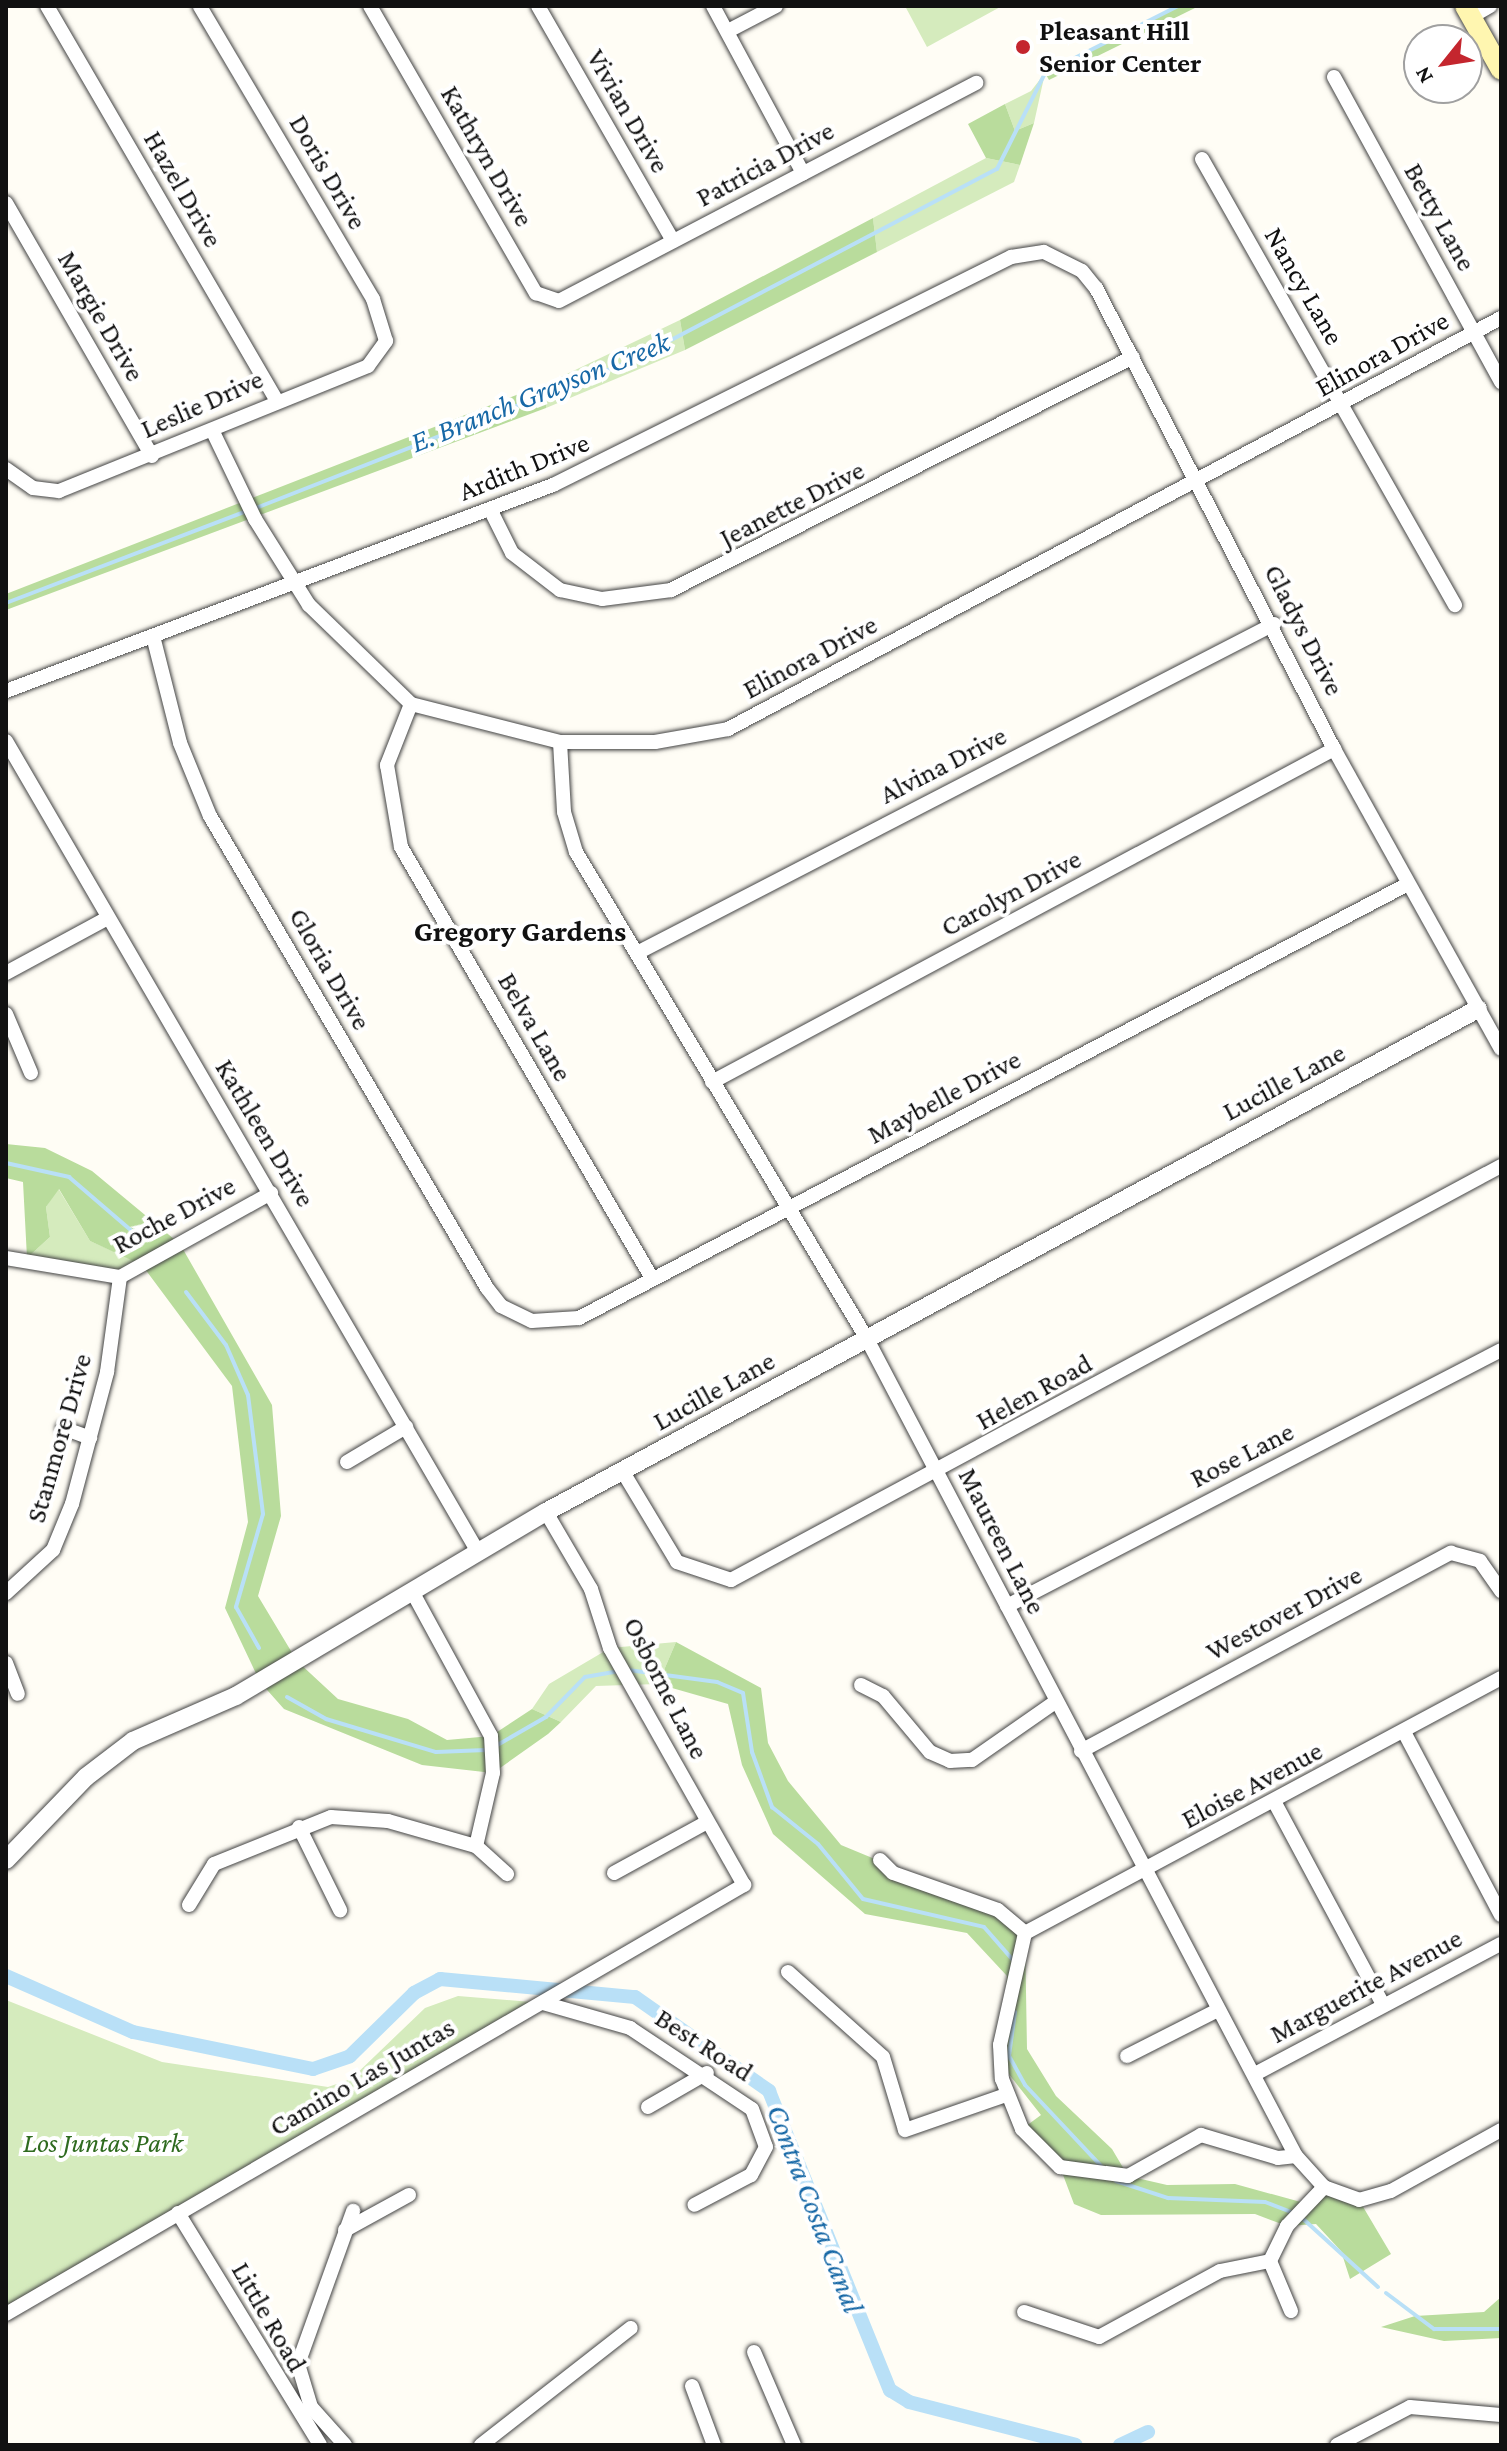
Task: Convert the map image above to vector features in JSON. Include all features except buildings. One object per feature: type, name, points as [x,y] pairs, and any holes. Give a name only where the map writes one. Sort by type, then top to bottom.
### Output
[{"type":"main road","points":[[1468,11],[1501,70]]},
{"type":"street","name":"Hazel Drive","points":[[47,6],[275,398]]},
{"type":"street","name":"Doris Drive","points":[[200,6],[373,299],[386,341],[368,366]]},
{"type":"street","name":"Kathryn Drive","points":[[370,6],[536,293],[559,301],[578,290]]},
{"type":"street","name":"Vivian Drive","points":[[538,6],[673,241]]},
{"type":"street","points":[[713,6],[803,173]]},
{"type":"street","points":[[728,31],[776,6]]},
{"type":"street","points":[[1468,11],[1490,6]]},
{"type":"street","name":"Betty Lane","points":[[1334,77],[1501,382]]},
{"type":"street","name":"Patricia Drive","points":[[578,290],[976,83]]},
{"type":"street","name":"Nancy Lane","points":[[1202,159],[1455,605]]},
{"type":"street","name":"Margie Drive","points":[[6,203],[152,456]]},
{"type":"street","name":"Gladys Drive","points":[[1044,252],[1082,271],[1133,357],[1274,624],[1334,749],[1501,1049]]},
{"type":"street","name":"Ardith Drive","points":[[6,691],[154,640],[614,458],[1011,257],[1044,252]]},
{"type":"street","name":"Elinora Drive","points":[[411,704],[560,742],[655,742],[728,729],[1198,483],[1501,318]]},
{"type":"street","name":"Jeanette Drive","points":[[490,509],[512,553],[560,590],[602,599],[671,590],[1133,357]]},
{"type":"street","name":"Leslie Drive","points":[[6,469],[33,488],[59,491],[213,432],[275,398],[368,366]]},
{"type":"street","points":[[213,432],[255,519],[295,585],[411,704]]},
{"type":"street","name":"Alvina Drive","points":[[637,953],[1274,624]]},
{"type":"street","name":"Gloria Drive","points":[[154,640],[180,743],[210,816],[501,1306]]},
{"type":"street","name":"Belva Lane","points":[[411,704],[387,765],[401,847],[652,1278]]},
{"type":"street","name":"Kathleen Drive","points":[[6,741],[106,919],[271,1193],[478,1552]]},
{"type":"street","name":"Maureen Lane","points":[[560,742],[569,835],[786,1209],[867,1339],[1296,2156],[1324,2187]]},
{"type":"street","name":"Carolyn Drive","points":[[712,1082],[1334,749]]},
{"type":"street","name":"Maybelle Drive","points":[[501,1306],[556,1324],[786,1209],[1408,884]]},
{"type":"street","points":[[6,973],[106,919]]},
{"type":"street","name":"Lucille Lane","points":[[6,1860],[86,1777],[133,1741],[236,1696],[546,1512],[1478,1009]]},
{"type":"street","points":[[6,1014],[31,1073]]},
{"type":"street","name":"Helen Road","points":[[623,1472],[677,1562],[731,1580],[939,1474],[1501,1166]]},
{"type":"street","name":"Roche Drive","points":[[6,1258],[120,1277],[271,1193]]},
{"type":"street","name":"Stanmore Drive","points":[[6,1593],[53,1550],[90,1438],[121,1301],[120,1277]]},
{"type":"street","name":"Rose Lane","points":[[1007,1606],[1501,1350]]},
{"type":"street","points":[[347,1462],[406,1427]]},
{"type":"street","points":[[63,1428],[90,1438]]},
{"type":"street","name":"Osborne Lane","points":[[546,1512],[591,1589],[610,1648],[744,1885]]},
{"type":"street","name":"Westover Drive","points":[[1081,1751],[1451,1553],[1480,1561],[1501,1591]]},
{"type":"street","points":[[413,1593],[491,1736],[493,1773],[476,1846]]},
{"type":"street","points":[[6,1663],[18,1694]]},
{"type":"street","name":"Eloise Avenue","points":[[1025,1933],[1275,1803],[1501,1678]]},
{"type":"street","points":[[861,1685],[883,1696],[930,1752],[950,1761],[972,1760],[1055,1702]]},
{"type":"street","points":[[1404,1732],[1501,1915]]},
{"type":"street","points":[[1275,1803],[1383,2004]]},
{"type":"street","points":[[189,1905],[214,1864],[299,1827],[352,1816],[476,1846],[507,1874]]},
{"type":"street","points":[[614,1873],[707,1822]]},
{"type":"street","points":[[299,1827],[340,1910]]},
{"type":"street","points":[[880,1860],[893,1873],[998,1910],[1025,1933],[1000,2045],[1006,2095],[1042,2151],[1060,2167],[1089,2176],[1128,2176],[1201,2135],[1278,2158],[1296,2156]]},
{"type":"street","name":"Camino Las Juntas","points":[[6,2314],[744,1885]]},
{"type":"street","name":"Marguerite Avenue","points":[[1255,2074],[1501,1944]]},
{"type":"street","points":[[788,1972],[883,2057],[905,2130],[1006,2095]]},
{"type":"street","name":"Best Road","points":[[548,1999],[612,2019],[707,2073],[752,2109],[766,2147],[751,2175],[694,2205]]},
{"type":"street","points":[[1127,2056],[1218,2010]]},
{"type":"street","points":[[648,2107],[707,2073]]},
{"type":"street","points":[[1291,2311],[1270,2261],[1287,2226],[1324,2187],[1343,2199],[1374,2198],[1501,2130]]},
{"type":"street","points":[[345,2230],[409,2195]]},
{"type":"street","points":[[345,2445],[311,2407],[301,2382],[304,2340],[353,2211]]},
{"type":"street","name":"Little Road","points":[[178,2213],[320,2445]]},
{"type":"street","points":[[1024,2312],[1099,2337],[1220,2271],[1270,2261]]},
{"type":"street","points":[[481,2445],[631,2328]]},
{"type":"street","points":[[754,2352],[794,2445]]},
{"type":"street","points":[[692,2386],[714,2445]]},
{"type":"street","points":[[1337,2445],[1410,2407],[1501,2415]]},
{"type":"green space","points":[[905,6],[1002,6],[927,47]]},
{"type":"green space","points":[[1178,6],[1199,6],[1049,80],[1045,73]]},
{"type":"green space","points":[[1045,73],[1034,123],[1015,131],[1005,104],[1031,91]]},
{"type":"green space","points":[[1005,104],[1015,131],[1034,123],[1020,165],[986,158],[968,124]]},
{"type":"green space","points":[[986,158],[1020,165],[1014,182],[877,252],[873,218]]},
{"type":"green space","points":[[873,218],[877,252],[685,350],[680,320]]},
{"type":"green space","points":[[680,320],[685,350],[546,408],[550,382]]},
{"type":"green space","points":[[550,382],[546,408],[6,610],[6,594]]},
{"type":"green space","points":[[6,1144],[45,1148],[92,1171],[180,1244],[272,1405],[281,1516],[258,1596],[297,1661],[338,1699],[408,1719],[447,1740],[491,1736],[532,1709],[561,1722],[493,1773],[422,1765],[284,1709],[260,1682],[225,1608],[248,1522],[232,1386],[142,1265],[90,1241],[59,1189],[46,1207],[50,1237],[27,1258],[23,1182],[6,1178]]},
{"type":"green space","points":[[58,1188],[90,1241],[142,1264],[120,1277],[27,1258],[50,1237],[46,1207]]},
{"type":"green space","points":[[676,1642],[658,1684],[596,1686],[561,1722],[532,1709],[549,1684],[610,1648]]},
{"type":"green space","points":[[676,1642],[761,1688],[768,1743],[788,1781],[841,1845],[998,1910],[1025,1933],[1027,2049],[1056,2096],[1112,2149],[1128,2176],[1167,2185],[1235,2184],[1308,2204],[1324,2187],[1359,2200],[1391,2254],[1350,2279],[1341,2251],[1316,2224],[1287,2226],[1255,2214],[1101,2215],[1074,2204],[1060,2167],[1022,2129],[1041,2115],[1001,2064],[1007,1976],[967,1933],[865,1914],[773,1834],[742,1765],[728,1704],[658,1684]]},
{"type":"green space","name":"Los Juntas Park","points":[[458,1996],[543,2003],[6,2314],[6,2000],[162,2062],[328,2087],[351,2079],[425,2008]]},
{"type":"green space","points":[[1501,2297],[1501,2338],[1444,2341],[1381,2327],[1415,2316],[1484,2312]]},
{"type":"waterway","name":"E. Branch Grayson Creek","points":[[256,508],[631,361],[997,169],[1045,73],[1178,6]]},
{"type":"waterway","name":"E. Branch Grayson Creek","points":[[6,603],[247,511]]},
{"type":"waterway","points":[[6,1163],[69,1177],[140,1238]]},
{"type":"waterway","points":[[186,1292],[226,1345],[248,1395],[263,1514],[236,1607],[259,1648]]},
{"type":"waterway","points":[[628,1670],[717,1682],[743,1693],[752,1752],[772,1807],[818,1844],[863,1899],[984,1927],[1013,1960]]},
{"type":"waterway","points":[[494,1747],[546,1717],[585,1677],[619,1671]]},
{"type":"waterway","points":[[287,1697],[326,1719],[436,1752],[486,1750]]},
{"type":"waterway","name":"Contra Costa Canal","points":[[6,1976],[133,2032],[313,2069],[350,2056],[414,1993],[440,1979],[635,1997],[769,2091],[890,2390],[909,2402],[1076,2445]]},
{"type":"waterway","points":[[1015,2012],[1009,2056],[1025,2085],[1101,2166]]},
{"type":"waterway","points":[[1116,2181],[1168,2198],[1265,2202],[1293,2213]]},
{"type":"waterway","points":[[1301,2217],[1378,2287]]},
{"type":"waterway","points":[[1386,2293],[1434,2329],[1501,2329]]},
{"type":"waterway","name":"Contra Costa Canal","points":[[1120,2445],[1148,2432]]},
{"type":"place","name":"Pleasant Hill Senior Center","points":[[1023,47]]},
{"type":"district","name":"Gregory Gardens","points":[[520,931]]}]
